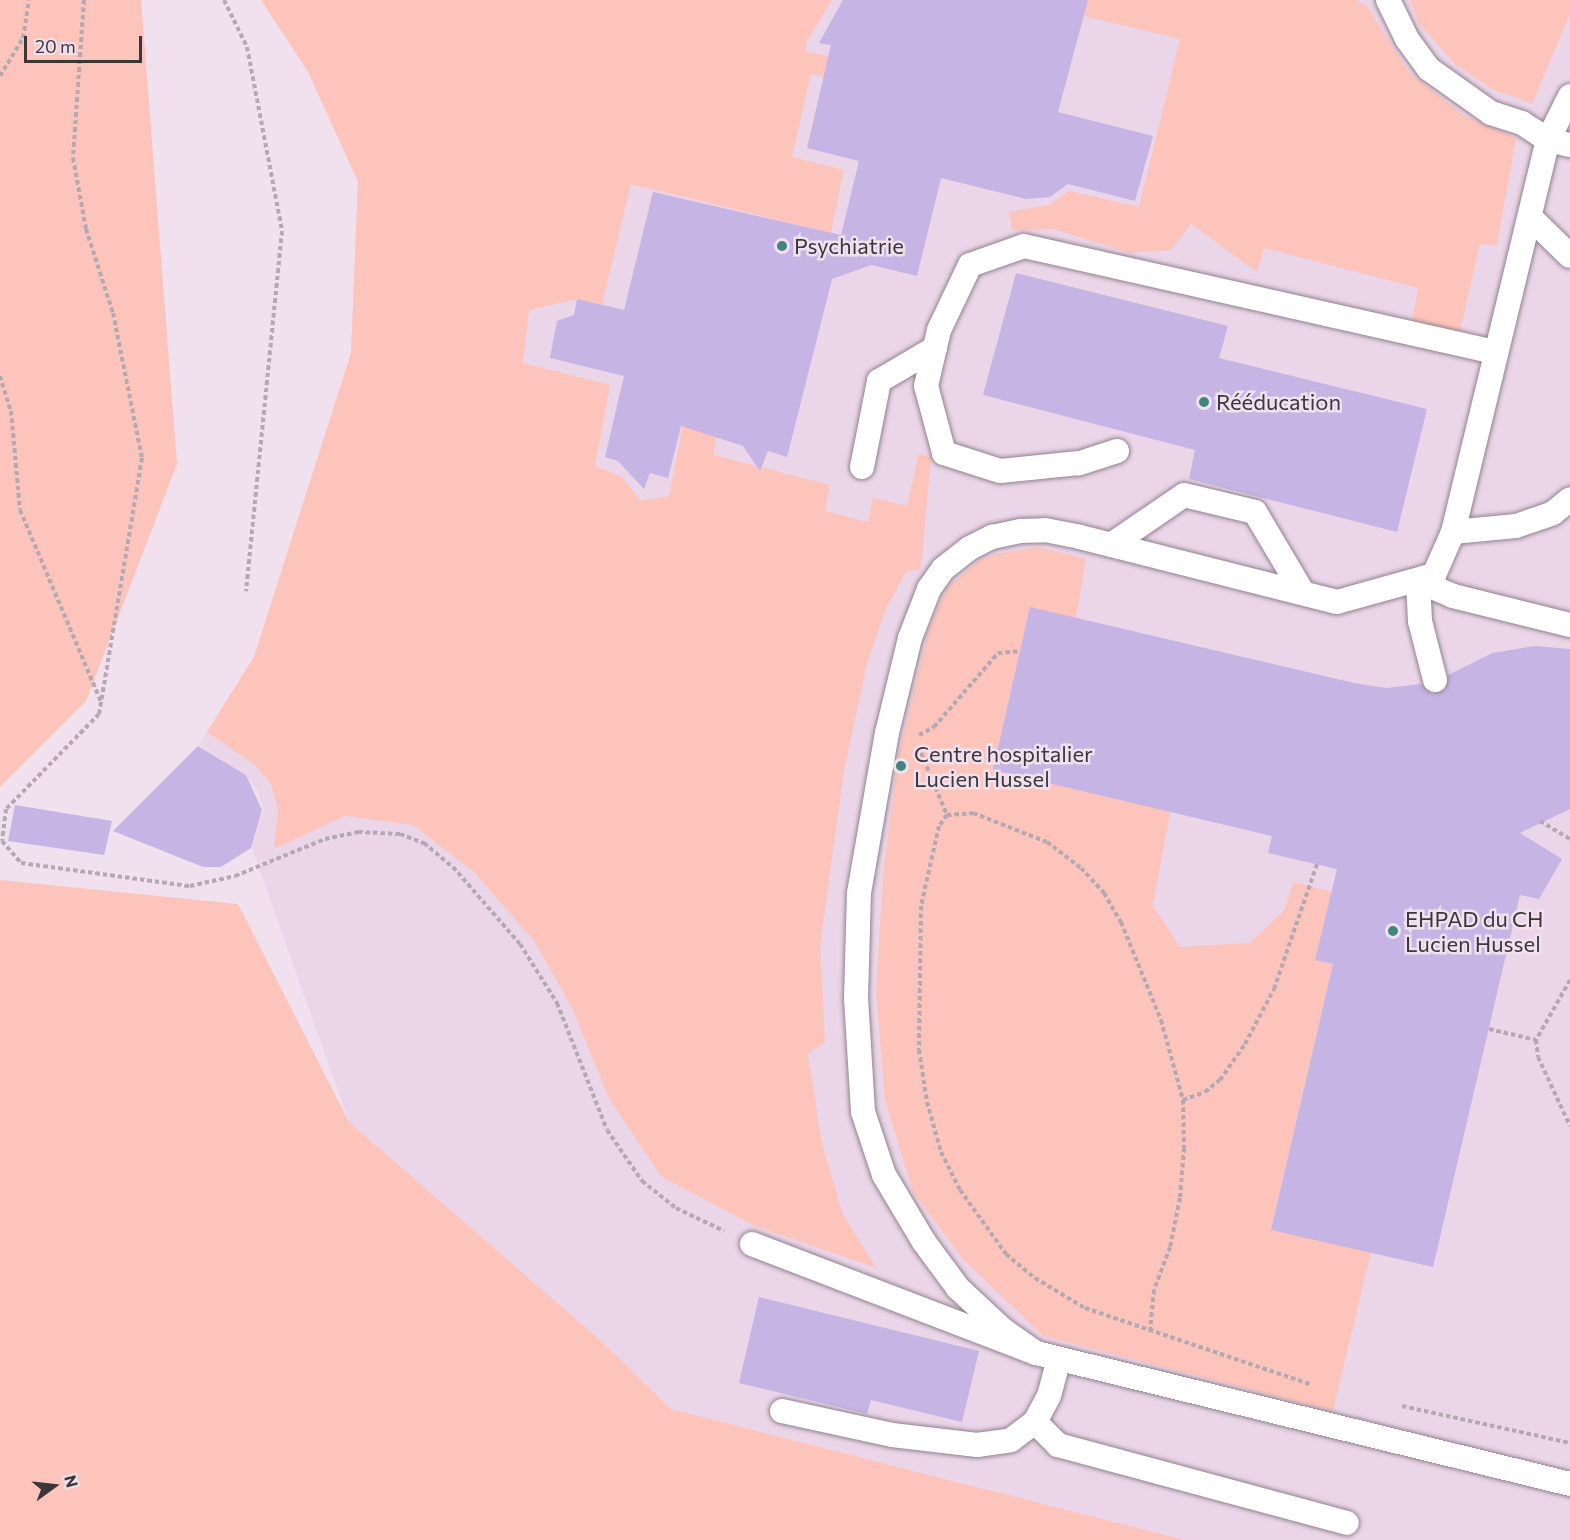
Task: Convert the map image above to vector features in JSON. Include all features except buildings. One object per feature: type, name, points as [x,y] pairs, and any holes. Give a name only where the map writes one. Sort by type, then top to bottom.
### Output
[{"type":"lane","points":[[1388,0],[1407,39],[1429,69],[1491,113],[1522,123],[1559,142]]},
{"type":"lane","points":[[1036,1353],[997,1325],[958,1288],[924,1242],[884,1175],[863,1112],[856,999],[859,893],[883,751],[910,638],[929,589],[939,576],[970,548],[992,537],[1021,531],[1045,530],[1337,602],[1434,575],[1453,532],[1531,218],[1559,142],[1570,96]]},
{"type":"lane","points":[[1531,218],[1570,256]]},
{"type":"lane","points":[[1117,451],[1079,463],[1000,471],[944,453],[926,386],[939,330],[970,265],[1024,246],[1496,352]]},
{"type":"lane","points":[[862,467],[879,381],[935,348]]},
{"type":"lane","points":[[1111,545],[1184,495],[1256,512],[1303,593]]},
{"type":"lane","points":[[1453,532],[1516,526],[1553,513],[1570,500]]},
{"type":"lane","points":[[1418,581],[1453,596],[1570,625]]},
{"type":"lane","points":[[1418,581],[1420,621],[1435,680]]},
{"type":"lane","points":[[752,1244],[1036,1353],[1570,1484]]},
{"type":"lane","points":[[782,1411],[892,1435],[977,1445],[1011,1440],[1035,1422],[1049,1396],[1059,1359]]},
{"type":"lane","points":[[1035,1422],[1058,1445],[1347,1523]]},
{"type":"path","points":[[0,76],[23,38],[29,0]]},
{"type":"path","points":[[84,0],[73,158],[86,229],[113,313],[142,458],[99,714],[6,809],[2,841],[21,862],[190,886],[235,876],[325,839],[358,832],[400,834],[424,843],[453,867],[520,944],[557,1003],[607,1130],[642,1181],[676,1208],[752,1244]]},
{"type":"path","points":[[224,0],[247,47],[282,231],[246,591]]},
{"type":"path","points":[[0,376],[11,411],[20,510],[102,703]]},
{"type":"path","points":[[947,815],[914,737],[934,727],[998,653],[1020,651]]},
{"type":"path","points":[[1150,1331],[1154,1290],[1170,1247],[1180,1198],[1183,1100],[1161,1020],[1121,922],[1104,893],[1081,868],[1047,842],[973,813],[947,815],[939,825],[921,906],[917,980],[919,1050],[927,1102],[941,1152],[981,1224],[1006,1254],[1035,1278],[1085,1308],[1150,1331],[1315,1385]]},
{"type":"path","points":[[1540,821],[1570,839]]},
{"type":"path","points":[[1183,1100],[1205,1092],[1220,1080],[1245,1044],[1274,989],[1317,864]]},
{"type":"path","points":[[1570,980],[1536,1040],[1538,1057],[1570,1126]]},
{"type":"path","points":[[1489,1029],[1536,1040]]},
{"type":"path","points":[[1395,1405],[1570,1443]]},
{"type":"shaded area","points":[[0,0],[141,0],[177,464],[86,701],[0,787]]},
{"type":"shaded area","points":[[261,0],[832,0],[807,41],[806,52],[836,57],[832,78],[811,74],[792,157],[844,170],[831,233],[631,184],[602,305],[577,299],[529,310],[523,363],[610,385],[595,466],[622,477],[641,501],[669,496],[688,400],[718,413],[714,455],[830,485],[825,511],[868,522],[873,498],[907,506],[919,454],[931,457],[921,569],[906,572],[885,611],[867,664],[844,771],[820,946],[825,1042],[808,1054],[822,1144],[843,1214],[876,1268],[753,1225],[662,1177],[610,1100],[572,1008],[535,942],[475,873],[413,825],[345,816],[274,849],[278,808],[270,782],[254,764],[207,732],[254,657],[351,353],[358,181],[307,70]]},
{"type":"shaded area","name":"Centre hospitalier Lucien Hussel","points":[[285,0],[1570,0],[1570,1540],[1185,1540],[671,1409],[600,1340],[349,1122],[252,848],[263,810],[258,792],[246,775],[199,745],[254,657],[351,354],[358,181],[307,70],[263,3]]},
{"type":"shaded area","points":[[1088,0],[1356,0],[1367,6],[1408,71],[1463,115],[1516,138],[1497,245],[1480,244],[1458,339],[1411,326],[1418,288],[1264,248],[1257,272],[1191,224],[1171,250],[1130,253],[1053,229],[1012,230],[1009,212],[1049,205],[1069,191],[1139,207],[1180,39],[1084,16]]},
{"type":"shaded area","points":[[1410,0],[1570,0],[1570,14],[1532,104],[1492,89],[1456,65],[1419,24]]},
{"type":"shaded area","points":[[1038,547],[1086,559],[1076,618],[1030,608],[993,770],[1170,812],[1153,906],[1180,947],[1250,943],[1285,909],[1293,882],[1332,892],[1315,960],[1333,964],[1271,1229],[1371,1252],[1333,1411],[1043,1336],[963,1259],[913,1192],[885,1100],[876,992],[883,875],[898,757],[929,629],[947,588],[978,561],[996,554]]},
{"type":"shaded area","points":[[0,880],[238,904],[349,1122],[600,1340],[671,1409],[1185,1540],[0,1540]]},
{"type":"place","name":"Psychiatrie","points":[[782,246]]},
{"type":"place","name":"Rééducation","points":[[1204,402]]},
{"type":"place","name":"Centre hospitalier Lucien Hussel","points":[[901,766]]},
{"type":"place","name":"EHPAD du CH Lucien Hussel","points":[[1393,931]]}]
